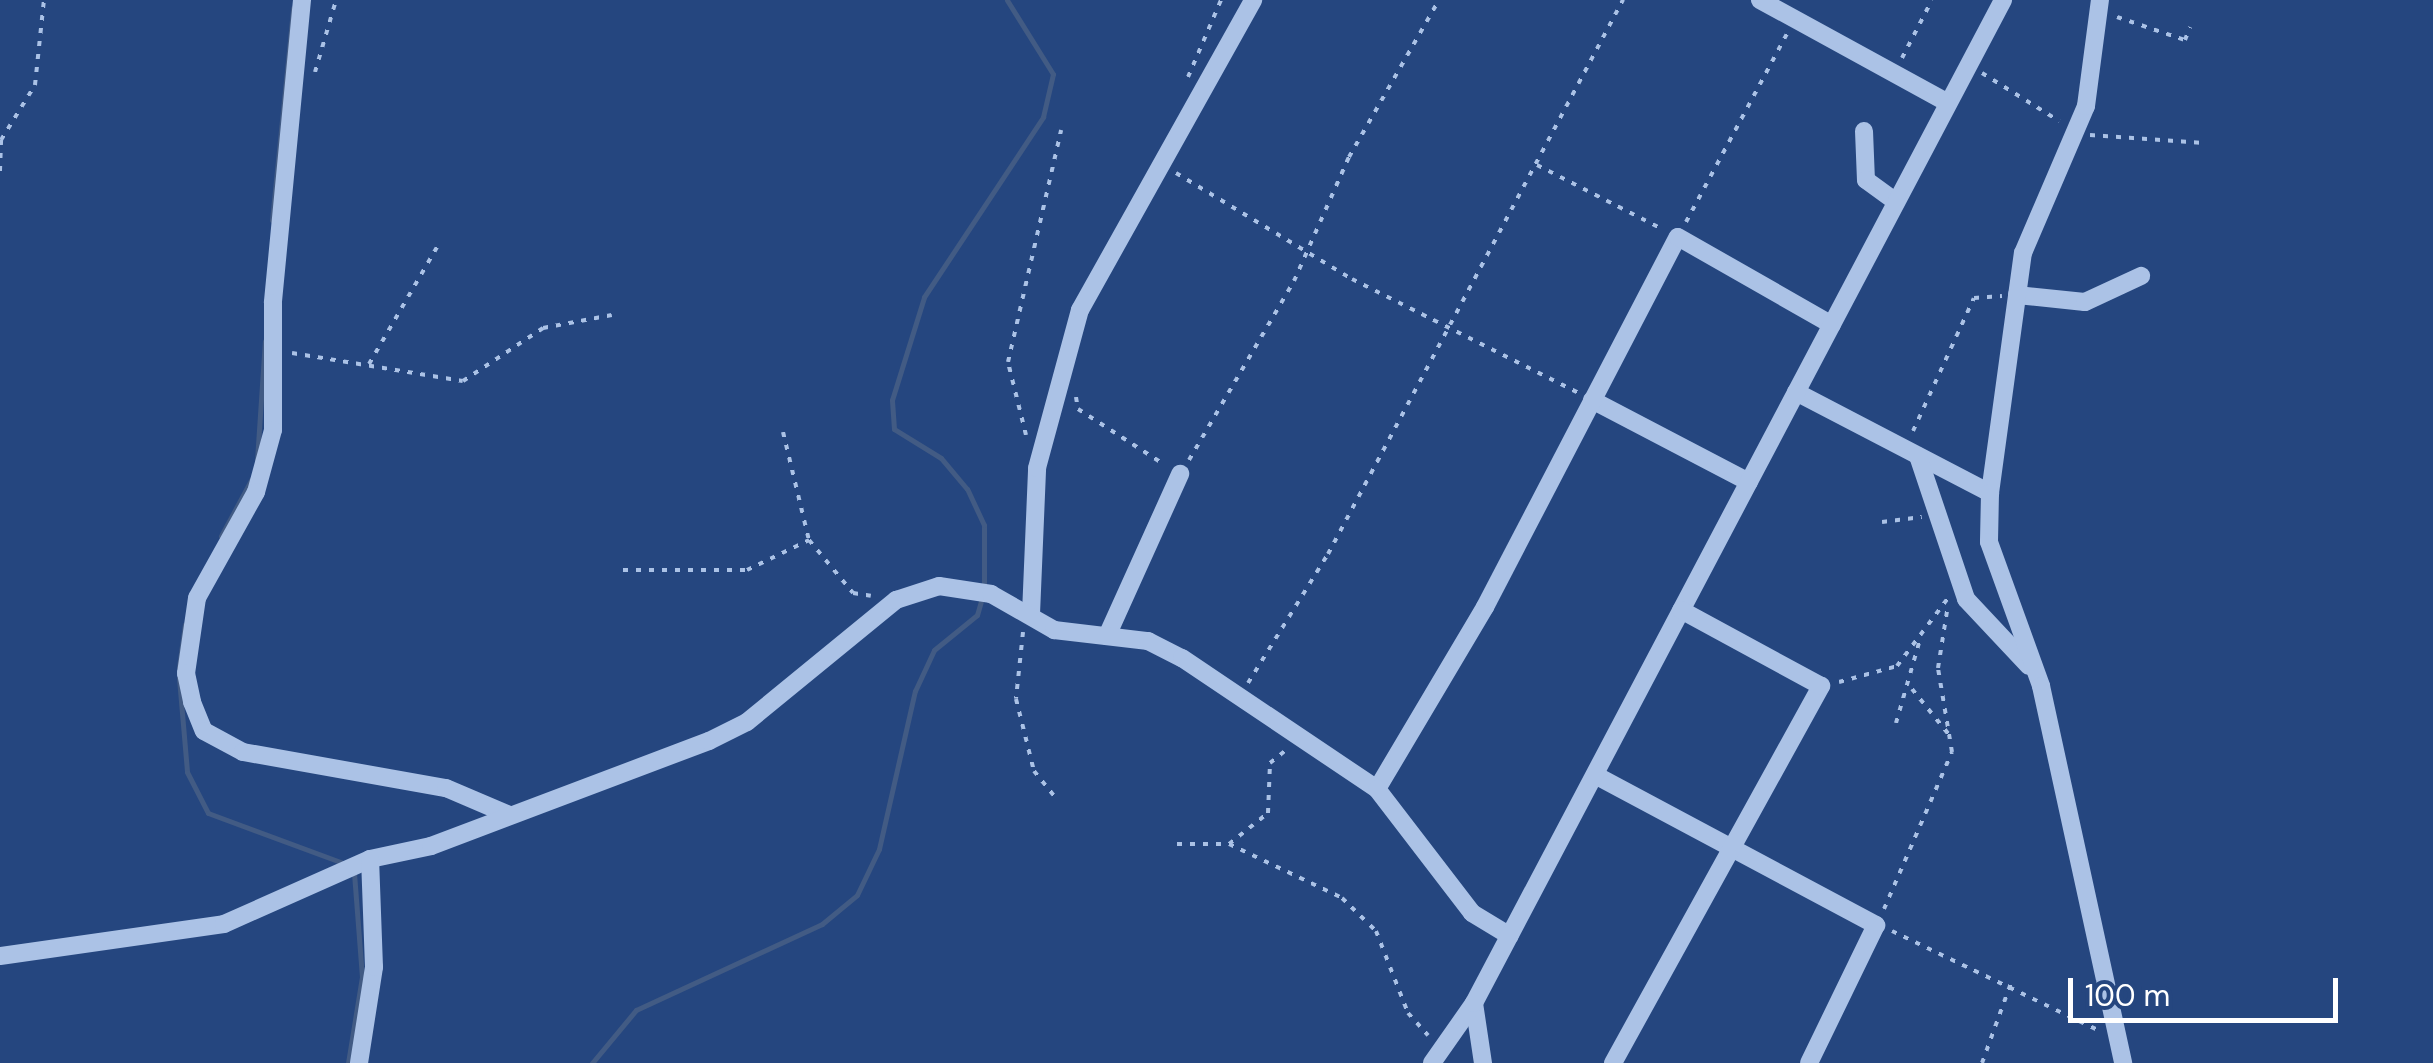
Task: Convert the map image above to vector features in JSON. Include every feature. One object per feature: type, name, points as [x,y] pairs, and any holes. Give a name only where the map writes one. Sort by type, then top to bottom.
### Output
[{"type":"street","points":[[302,0],[272,355],[267,468],[198,598],[188,641],[186,673],[204,731],[243,752],[446,788],[507,814]]},
{"type":"street","points":[[1031,614],[1036,468],[1052,391],[1080,310],[1253,0]]},
{"type":"street","points":[[1760,0],[1948,103]]},
{"type":"street","points":[[1436,1057],[1474,1004],[2002,0]]},
{"type":"street","points":[[2099,6],[2075,131],[2022,253],[1990,493],[1989,542],[2036,672],[2123,1063]]},
{"type":"street","points":[[1864,131],[1866,180],[1896,202]]},
{"type":"street","points":[[1377,788],[1678,237],[1832,325]]},
{"type":"street","points":[[2017,294],[2086,302],[2141,276]]},
{"type":"street","points":[[1796,392],[1990,493]]},
{"type":"street","points":[[1592,400],[1749,482]]},
{"type":"street","points":[[1912,453],[1942,514],[1966,599],[2036,672]]},
{"type":"street","points":[[1107,636],[1180,474]]},
{"type":"street","points":[[0,956],[224,924],[356,865],[432,846],[747,722],[896,600],[939,586],[991,594],[1054,630],[1148,642],[1240,695],[1377,788],[1472,913],[1510,936]]},
{"type":"street","points":[[1613,1063],[1822,686],[1681,610]]},
{"type":"street","points":[[1594,775],[1876,925],[1809,1063]]},
{"type":"street","points":[[356,865],[374,967],[359,1063]]},
{"type":"street","points":[[1474,1004],[1483,1063]]},
{"type":"path","points":[[0,171],[1,140],[34,84],[44,0]]},
{"type":"path","points":[[312,82],[336,0]]},
{"type":"path","points":[[1192,105],[1183,100],[1197,40],[1221,0]]},
{"type":"path","points":[[1052,391],[1076,396],[1078,409],[1180,474],[1294,282],[1306,244],[1440,0]]},
{"type":"path","points":[[1240,695],[1451,327],[1623,0]]},
{"type":"path","points":[[1894,73],[1932,0]]},
{"type":"path","points":[[2099,6],[2185,40],[2190,28]]},
{"type":"path","points":[[1536,164],[1678,237],[1795,19]]},
{"type":"path","points":[[1968,65],[2075,131],[2116,142],[2204,143]]},
{"type":"path","points":[[1036,468],[1008,362],[1061,130]]},
{"type":"path","points":[[1159,164],[1306,244],[1352,279],[1592,400]]},
{"type":"path","points":[[370,364],[438,247]]},
{"type":"path","points":[[1912,453],[1937,364],[1974,298],[2017,294]]},
{"type":"path","points":[[272,355],[313,351],[463,381],[543,328],[612,315]]},
{"type":"path","points":[[782,432],[809,540],[853,594],[896,600]]},
{"type":"path","points":[[1882,522],[1942,514]]},
{"type":"path","points":[[622,570],[747,570],[809,540]]},
{"type":"path","points":[[1822,686],[1897,666],[1952,596],[1938,668],[1950,736],[1947,772],[1876,925],[2011,983],[2116,1041]]},
{"type":"path","points":[[1031,614],[1017,644],[1016,699],[1034,770],[1056,798]]},
{"type":"path","points":[[1896,723],[1912,689],[1922,631]]},
{"type":"path","points":[[1912,689],[1950,736]]},
{"type":"path","points":[[1229,844],[1268,813],[1270,763],[1310,741]]},
{"type":"path","points":[[1177,844],[1229,844],[1342,898],[1364,920],[1396,964],[1408,1013],[1436,1057]]},
{"type":"path","points":[[1982,1063],[2011,983]]},
{"type":"waterway","points":[[984,587],[984,525],[967,489],[941,458],[894,429],[892,400],[924,297],[1043,117],[1053,74],[1007,0]]},
{"type":"waterway","points":[[272,220],[293,8]]},
{"type":"waterway","points":[[257,460],[265,341]]},
{"type":"waterway","points":[[221,536],[251,480]]},
{"type":"waterway","points":[[592,1063],[636,1010],[822,924],[857,895],[879,849],[915,691],[934,650],[977,615],[982,598]]},
{"type":"waterway","points":[[179,667],[185,624]]},
{"type":"waterway","points":[[179,678],[187,772],[208,813],[346,864]]},
{"type":"waterway","points":[[348,1063],[362,977],[354,872]]}]
